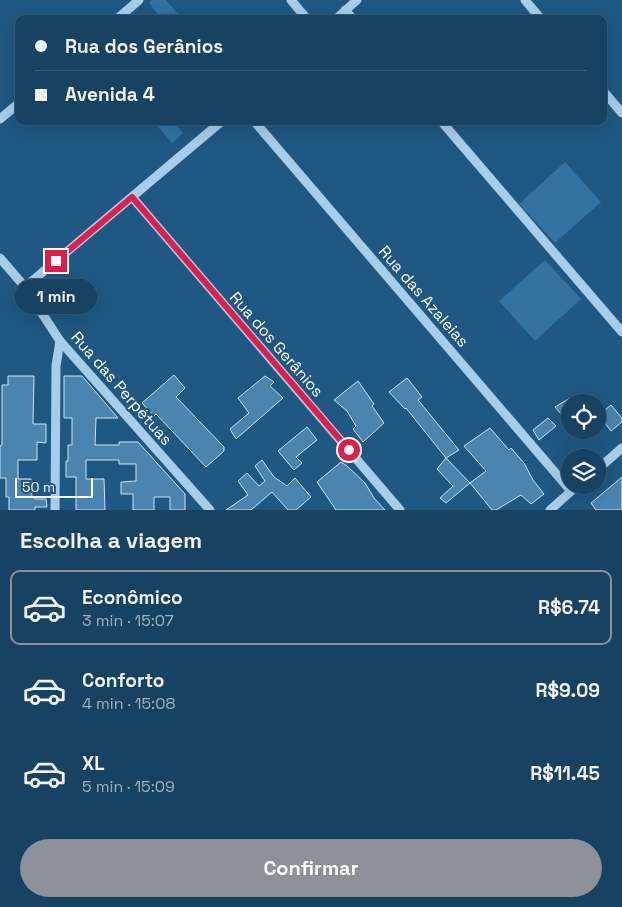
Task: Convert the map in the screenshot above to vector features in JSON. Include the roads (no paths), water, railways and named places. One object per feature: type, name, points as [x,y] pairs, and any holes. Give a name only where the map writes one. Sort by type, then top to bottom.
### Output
[{"type":"street","points":[[122,15],[139,0]]},
{"type":"street","points":[[291,0],[304,15]]},
{"type":"street","points":[[340,15],[357,0]]},
{"type":"street","points":[[525,0],[538,15]]},
{"type":"street","points":[[346,10],[350,15]]},
{"type":"street","points":[[607,96],[622,113]]},
{"type":"street","points":[[0,119],[15,106]]},
{"type":"street","points":[[26,286],[217,125]]},
{"type":"street","name":"Rua das Azaleias","points":[[257,125],[561,472]]},
{"type":"street","points":[[444,125],[622,332]]},
{"type":"street","name":"Rua dos Gerânios","points":[[132,197],[400,510]]},
{"type":"street","name":"Rua das Perpétuas","points":[[0,258],[26,286],[60,341],[206,508]]},
{"type":"street","points":[[55,510],[56,366],[60,341]]},
{"type":"street","points":[[606,461],[622,448]]},
{"type":"street","points":[[550,510],[568,494]]}]
